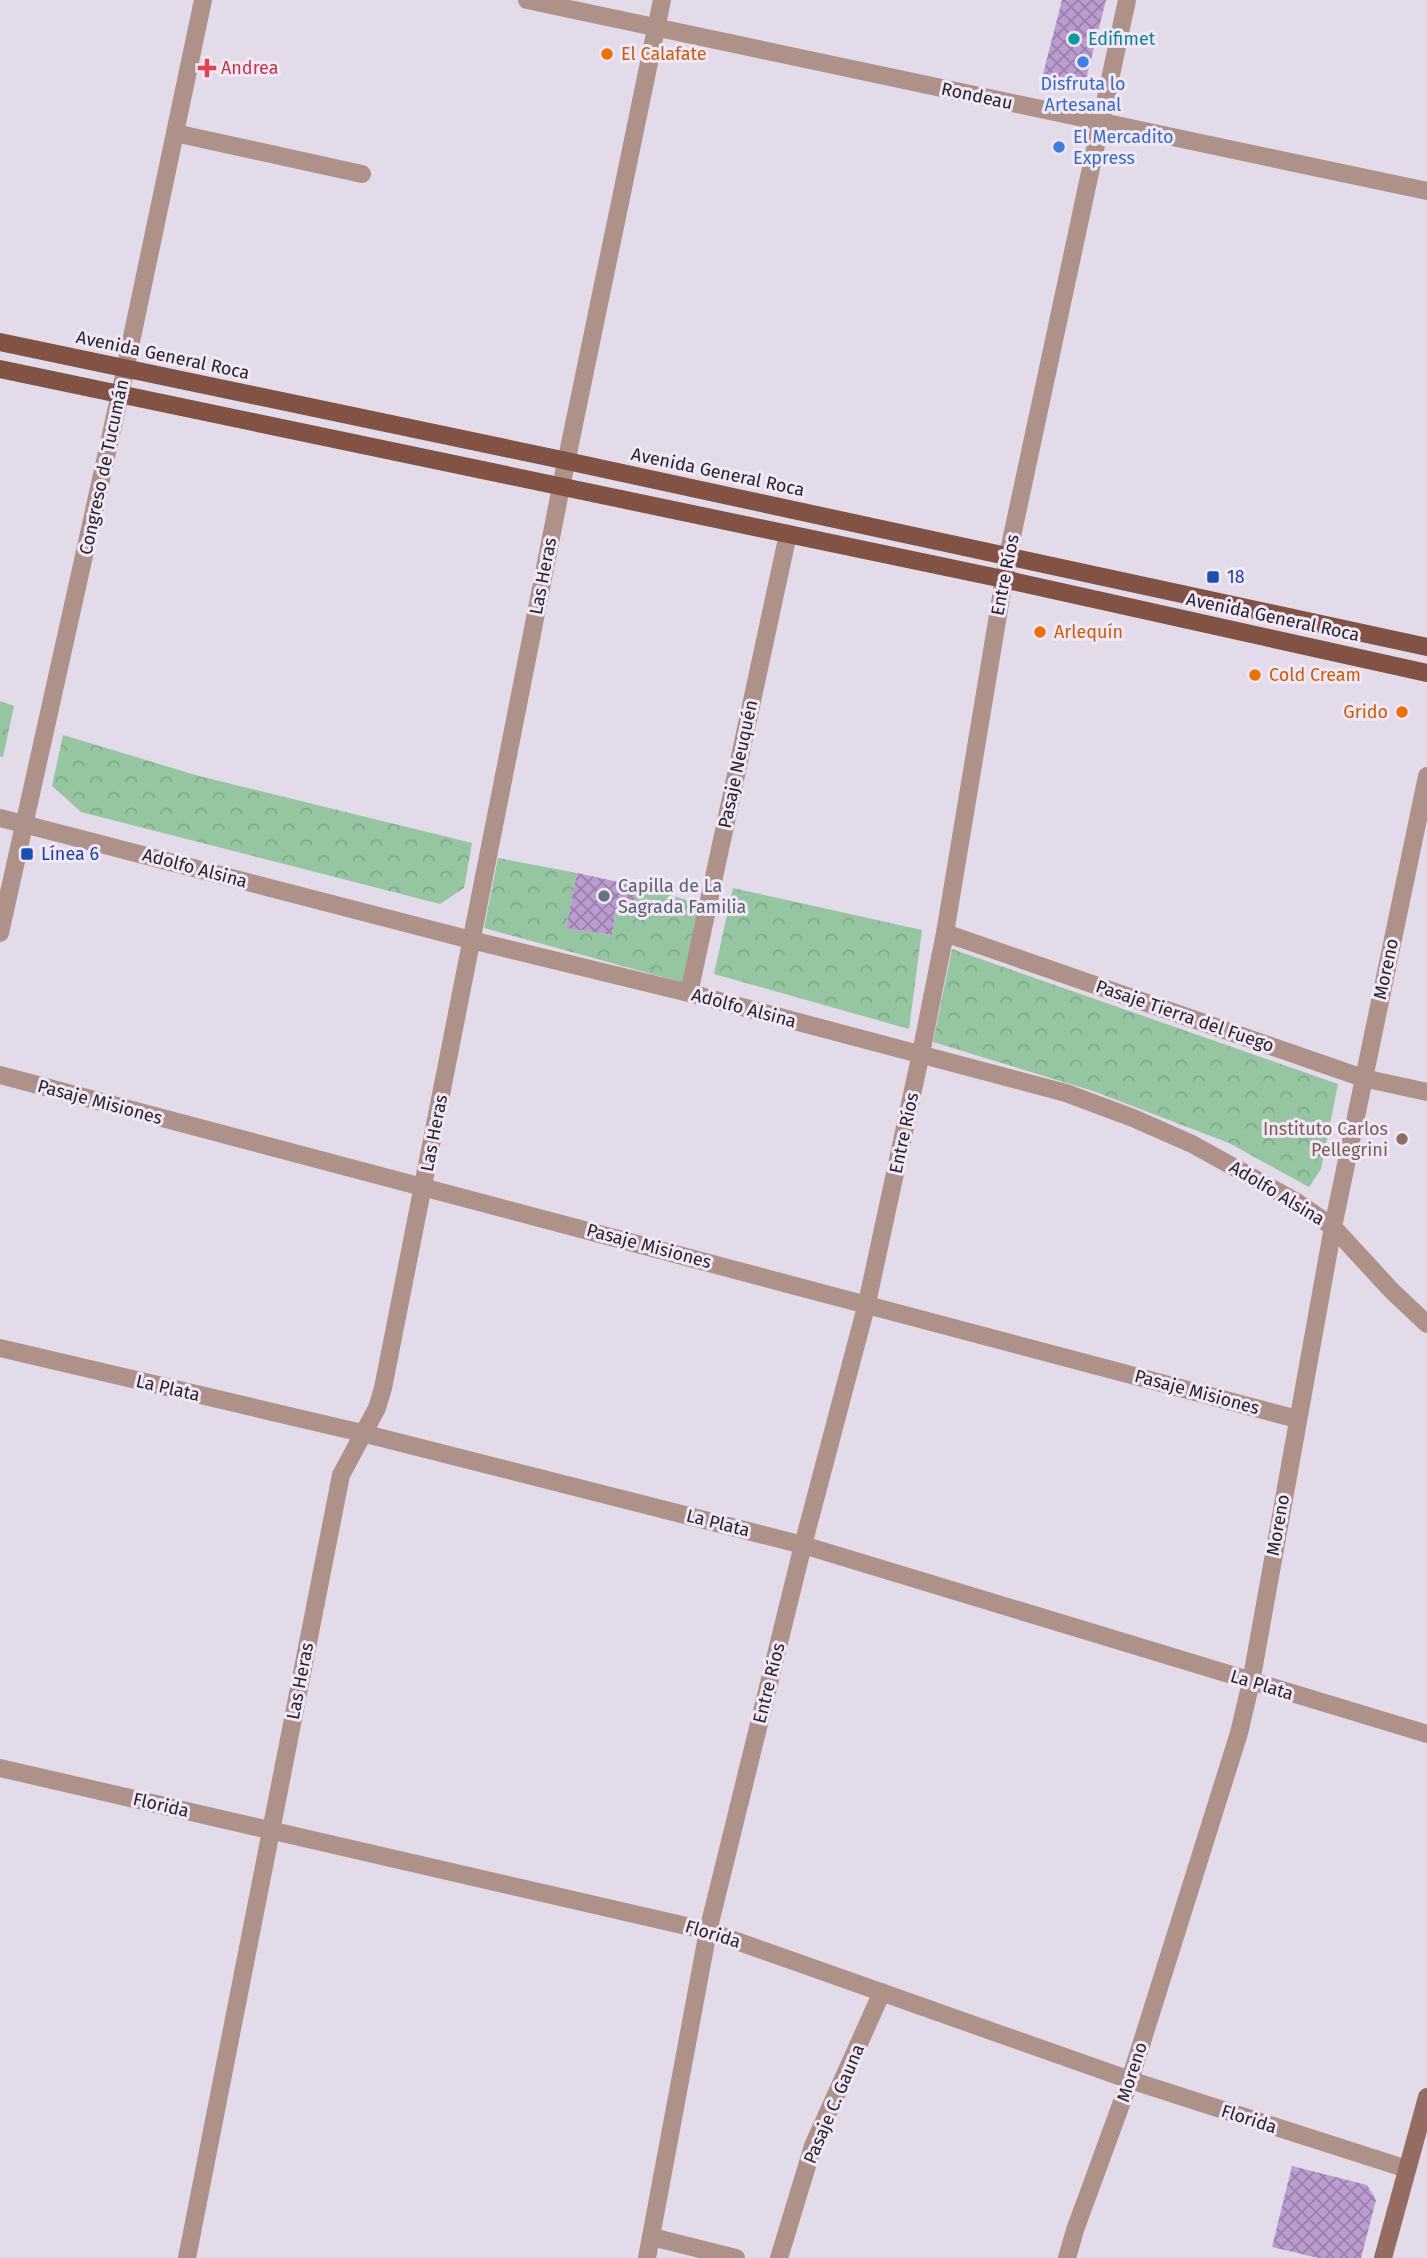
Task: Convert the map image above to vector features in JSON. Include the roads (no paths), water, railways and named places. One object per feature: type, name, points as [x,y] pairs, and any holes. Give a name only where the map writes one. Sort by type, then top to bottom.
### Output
[{"type":"main road","name":"Avenida General Roca","points":[[0,342],[1008,555],[1427,647]]},
{"type":"main road","name":"Avenida General Roca","points":[[0,369],[1003,579],[1427,673]]},
{"type":"main road","points":[[1383,2258],[1427,2096]]},
{"type":"street","name":"Congreso de Tucumán","points":[[0,933],[204,0]]},
{"type":"street","name":"Rondeau","points":[[527,0],[1427,191]]},
{"type":"street","name":"Las Heras","points":[[187,2258],[341,1475],[377,1408],[383,1388],[561,487],[662,0]]},
{"type":"street","name":"Entre Ríos","points":[[647,2258],[708,1931],[803,1545],[867,1303],[921,1053],[945,933],[1003,579],[1127,0]]},
{"type":"street","points":[[175,133],[362,174]]},
{"type":"street","name":"Pasaje Neuquén","points":[[689,993],[788,534]]},
{"type":"street","name":"Moreno","points":[[1067,2258],[1130,2080],[1239,1733],[1251,1682],[1333,1227],[1427,776]]},
{"type":"street","name":"Adolfo Alsina","points":[[0,818],[471,940],[689,993],[1066,1093],[1192,1144],[1259,1179],[1333,1227],[1392,1291],[1427,1324]]},
{"type":"street","name":"Pasaje Tierra del Fuego","points":[[945,933],[1363,1078],[1427,1092]]},
{"type":"street","name":"Pasaje Misiones","points":[[0,1075],[1297,1419]]},
{"type":"street","name":"La Plata","points":[[0,1348],[362,1433],[803,1545],[1427,1734]]},
{"type":"street","name":"Florida","points":[[0,1768],[708,1931],[1130,2080],[1407,2169]]},
{"type":"street","name":"Pasaje C. Gauna","points":[[779,2258],[813,2146],[882,1992]]},
{"type":"street","points":[[652,2237],[736,2258]]},
{"type":"place","name":"Edifimet","points":[[1074,39]]},
{"type":"place","name":"El Calafate","points":[[607,54]]},
{"type":"place","name":"Disfruta lo Artesanal","points":[[1083,62]]},
{"type":"place","name":"Andrea","points":[[207,68]]},
{"type":"place","name":"El Mercadito Express","points":[[1059,147]]},
{"type":"place","name":"18","points":[[1213,577]]},
{"type":"place","name":"Arlequín","points":[[1040,632]]},
{"type":"place","name":"Cold Cream","points":[[1255,675]]},
{"type":"place","name":"Grido","points":[[1402,712]]},
{"type":"place","name":"Línea 6","points":[[27,854]]},
{"type":"place","name":"Capilla de La Sagrada Familia","points":[[604,896]]},
{"type":"place","name":"Instituto Carlos Pellegrini","points":[[1402,1139]]}]
